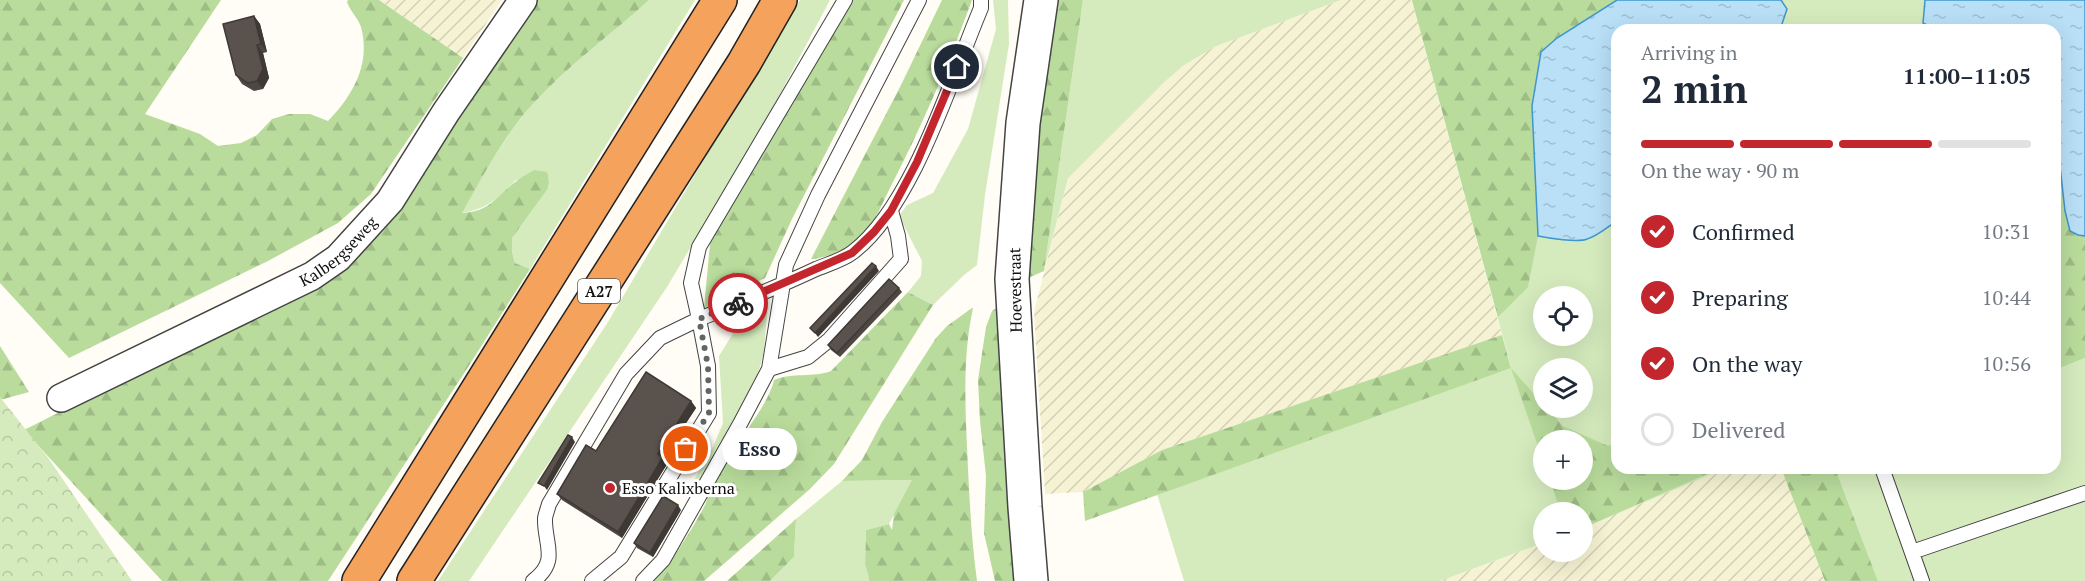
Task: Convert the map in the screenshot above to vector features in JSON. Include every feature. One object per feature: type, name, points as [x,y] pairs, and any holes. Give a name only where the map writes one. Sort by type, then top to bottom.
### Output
[{"type":"highway","points":[[358,581],[720,0]]},
{"type":"highway","name":"A27","points":[[414,581],[744,63],[780,0]]},
{"type":"street","name":"Kalbergseweg","points":[[61,398],[312,276],[338,258],[390,201],[446,112],[523,0]]},
{"type":"street","name":"Hoevestraat","points":[[1030,581],[1012,279],[1023,123],[1041,0]]},
{"type":"lane","points":[[592,581],[621,557],[709,413],[708,366],[691,283],[699,247],[845,0]]},
{"type":"lane","points":[[643,581],[663,560],[769,369],[786,265],[818,195],[919,0]]},
{"type":"lane","points":[[533,581],[547,568],[550,554],[545,518],[549,504],[626,374],[660,338],[852,253],[874,232],[891,211],[935,122],[981,8],[981,0]]},
{"type":"lane","points":[[769,369],[808,357],[829,339],[901,259],[891,211]]},
{"type":"lane","points":[[1884,474],[1922,581]]},
{"type":"lane","points":[[1911,552],[2085,493]]},
{"type":"shaded area","points":[[379,0],[502,0],[463,58]]},
{"type":"shaded area","points":[[1341,0],[1412,0],[1502,335],[1162,450],[1083,492],[1045,494],[1034,312],[1068,178],[1155,90],[1183,66],[1214,47]]},
{"type":"shaded area","points":[[1707,474],[1783,474],[1825,581],[1440,581],[1533,547],[1533,562],[1593,562],[1593,524]]},
{"type":"green space","points":[[0,0],[221,0],[145,114],[200,134],[218,146],[241,143],[257,135],[272,119],[289,114],[310,114],[328,121],[337,111],[358,78],[364,54],[361,27],[348,5],[348,0],[379,0],[463,58],[371,194],[338,223],[268,261],[69,358],[0,283]]},
{"type":"green space","points":[[531,0],[649,0],[574,64],[532,105],[503,143],[462,213],[480,210],[487,206],[534,170],[547,172],[549,182],[547,190],[512,238],[515,263],[530,269],[463,375],[328,581],[162,581],[24,430],[318,282]]},
{"type":"green space","points":[[649,0],[695,0],[530,269],[515,263],[512,238],[547,190],[516,180],[492,202],[478,209],[461,213],[485,171],[532,105],[574,64]]},
{"type":"green space","points":[[800,0],[830,0],[764,124],[667,287],[469,581],[438,581],[608,322]]},
{"type":"green space","points":[[853,0],[904,0],[792,219],[765,278],[704,308],[710,244],[720,219]]},
{"type":"green space","points":[[942,0],[972,0],[934,96],[877,216],[862,238],[845,249],[811,259],[901,85]]},
{"type":"green space","points":[[993,0],[1008,0],[1009,44],[985,195],[977,265],[933,305],[908,292],[921,276],[922,261],[899,216],[907,205],[933,193],[968,129],[996,29]]},
{"type":"green space","points":[[1053,0],[1083,0],[1044,271],[1019,282]]},
{"type":"green space","points":[[1083,0],[1341,0],[1214,47],[1183,66],[1155,90],[1068,178],[1044,271]]},
{"type":"green space","points":[[1412,0],[2085,0],[2085,319],[2061,329],[2061,24],[1611,24],[1611,474],[1712,474],[1593,524],[1593,502],[1533,502],[1533,547],[1440,581],[1184,581],[1157,494],[1511,367]]},
{"type":"green space","points":[[1412,0],[1617,0],[1557,38],[1541,52],[1532,106],[1538,236],[1528,287],[1498,317]]},
{"type":"green space","points":[[2061,175],[2065,211],[2070,230],[2085,236],[2085,358],[2061,368]]},
{"type":"green space","points":[[908,292],[933,305],[834,464],[810,489],[704,581],[653,581],[675,555],[694,524],[705,505],[714,478],[764,403],[774,380],[831,371]]},
{"type":"green space","points":[[768,302],[764,352],[755,384],[703,477],[686,494],[713,447],[723,423],[719,356],[735,330]]},
{"type":"green space","points":[[1002,304],[1022,581],[995,581],[984,533],[986,476],[978,380],[986,327],[992,311]]},
{"type":"green space","points":[[972,308],[966,360],[966,412],[970,514],[977,581],[870,581],[865,565],[866,530],[889,524],[892,530],[894,514],[912,480],[842,481],[862,460],[882,422],[936,338],[947,326]]},
{"type":"green space","points":[[1502,335],[1511,368],[1085,521],[1083,492],[1162,450]]},
{"type":"green space","points":[[0,346],[29,392],[0,400]]},
{"type":"green space","points":[[2085,358],[2085,581],[1878,581],[1837,474],[2061,474],[2061,368]]},
{"type":"green space","points":[[1511,368],[1533,393],[1533,418],[1556,418],[1563,426],[1572,430],[1533,430],[1533,432]]},
{"type":"green space","points":[[0,397],[49,459],[132,581],[0,581]]},
{"type":"green space","points":[[1593,439],[1611,445],[1611,474],[1707,474],[1593,524],[1593,502],[1557,502],[1553,490],[1593,490]]},
{"type":"green space","points":[[1783,474],[1837,474],[1878,581],[1825,581]]},
{"type":"green space","points":[[913,480],[889,524],[866,530],[865,565],[870,581],[770,581],[794,557],[796,519],[842,481]]},
{"type":"green space","points":[[796,519],[794,557],[770,581],[727,581]]},
{"type":"water","points":[[1617,0],[1781,0],[1787,9],[1782,24],[1611,24],[1611,225],[1595,236],[1583,240],[1538,236],[1532,106],[1541,52],[1557,38]]},
{"type":"water","points":[[1925,0],[2085,0],[2085,236],[2070,231],[2065,211],[2061,175],[2061,24],[1923,23]]},
{"type":"building","points":[[254,16],[261,44],[257,45],[263,69],[257,81],[248,83],[236,75],[223,24]]},
{"type":"building","points":[[872,263],[876,266],[815,333],[810,328]]},
{"type":"building","points":[[889,279],[899,288],[837,353],[828,345]]},
{"type":"building","points":[[646,372],[691,401],[658,454],[663,457],[618,532],[557,494],[586,445],[596,451]]},
{"type":"building","points":[[568,435],[572,437],[544,486],[538,483]]},
{"type":"building","points":[[663,496],[678,505],[650,553],[634,543]]},
{"type":"way so far","points":[[686,449],[709,413],[708,366],[699,319],[738,303]]},
{"type":"place","name":"Esso","points":[[686,449]]},
{"type":"place","name":"Esso Kalixberna","points":[[610,488]]},
{"type":"route","points":[[738,303],[852,253],[874,232],[891,211],[917,162],[957,67]]}]
